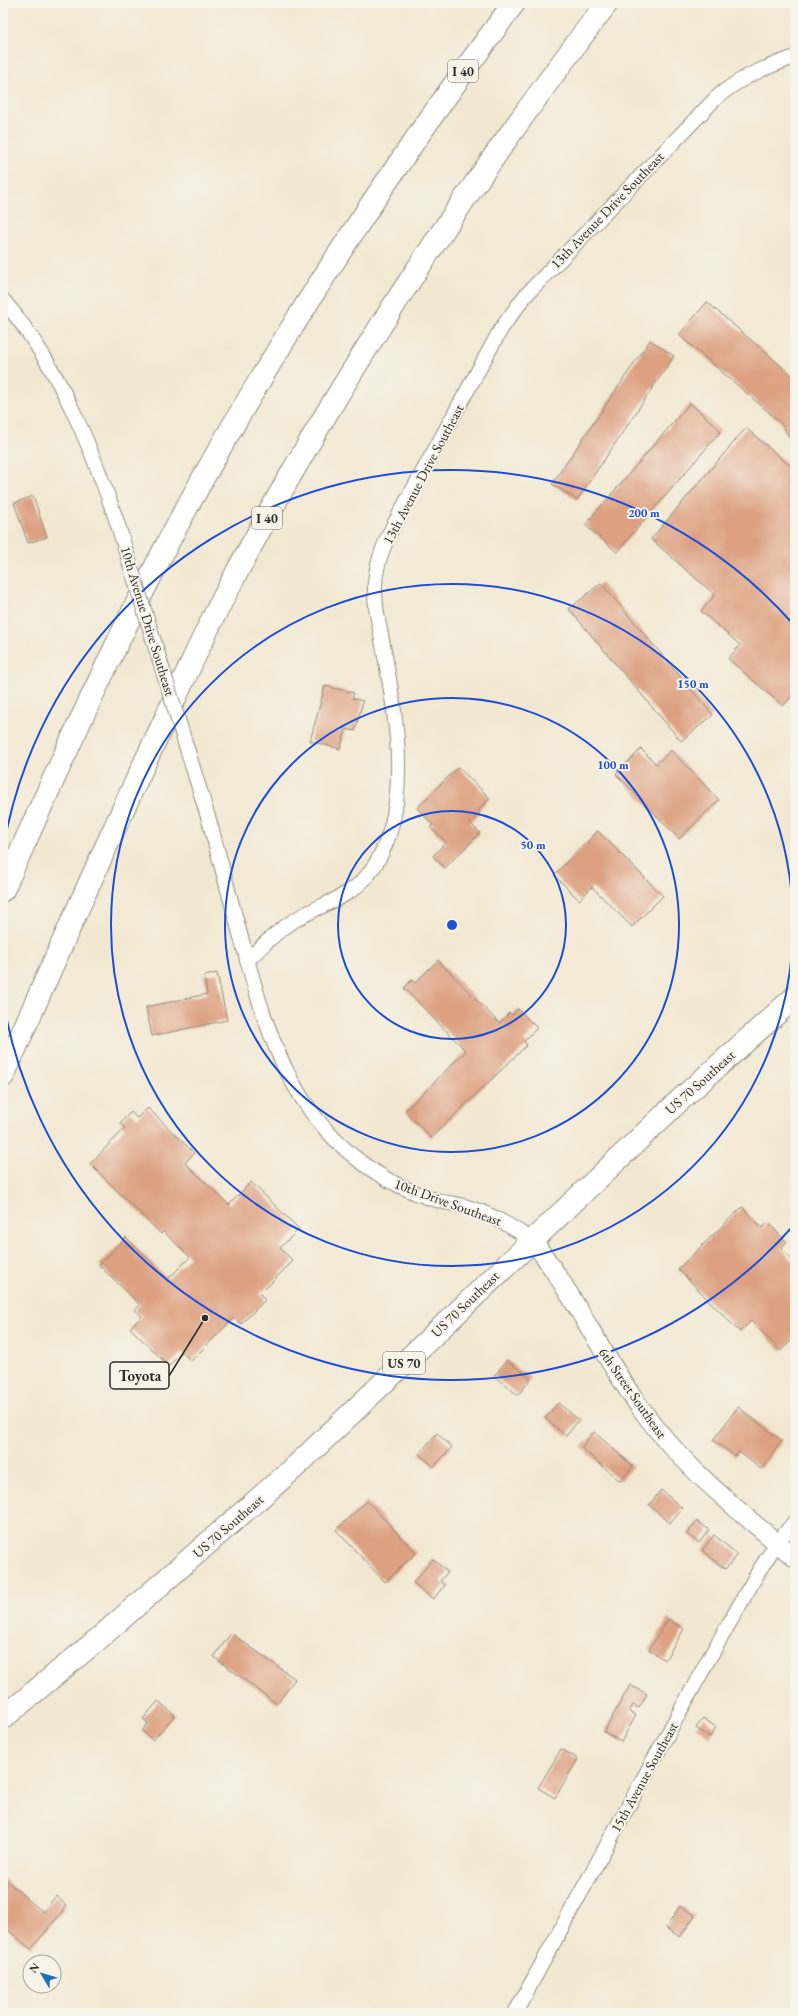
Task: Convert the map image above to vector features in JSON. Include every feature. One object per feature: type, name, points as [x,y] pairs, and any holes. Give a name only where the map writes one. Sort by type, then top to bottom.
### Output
[{"type":"main road","points":[[414,140],[448,80],[498,3]]},
{"type":"main road","name":"I 40","points":[[3,890],[118,641],[185,512],[249,398],[318,286],[414,140],[514,3]]},
{"type":"main road","name":"I 40","points":[[3,1076],[104,848],[214,615],[258,535],[321,424],[426,257],[491,160],[607,3]]},
{"type":"main road","name":"US 70 Southeast","points":[[3,1718],[97,1640],[295,1467],[679,1101],[795,997]]},
{"type":"street","name":"13th Avenue Drive Southeast","points":[[247,961],[271,938],[294,920],[357,886],[375,866],[384,848],[396,799],[398,762],[390,683],[375,607],[375,583],[379,561],[392,526],[501,329],[525,296],[716,98],[743,78],[767,67],[795,57]]},
{"type":"street","name":"10th Avenue Drive Southeast","points":[[3,300],[35,345],[72,410],[102,478],[118,525],[209,820],[247,961]]},
{"type":"street","name":"10th Drive Southeast","points":[[247,961],[265,1024],[286,1072],[306,1106],[339,1144],[362,1164],[392,1182],[416,1193],[442,1202],[469,1208],[489,1215],[532,1240]]},
{"type":"street","name":"6th Street Southeast","points":[[532,1240],[565,1285],[619,1378],[655,1428],[704,1480],[795,1558]]},
{"type":"street","name":"15th Avenue Southeast","points":[[515,2013],[706,1664],[777,1542],[795,1521]]},
{"type":"building","points":[[707,302],[795,378],[795,446],[780,422],[679,335]]},
{"type":"building","points":[[650,340],[674,356],[577,500],[552,484]]},
{"type":"building","points":[[690,403],[721,431],[617,552],[585,525]]},
{"type":"building","points":[[746,428],[795,470],[795,692],[783,706],[728,659],[740,645],[701,611],[715,595],[651,539]]},
{"type":"building","points":[[33,496],[47,537],[28,543],[14,503]]},
{"type":"building","points":[[601,583],[713,715],[681,741],[569,609]]},
{"type":"building","points":[[325,686],[354,693],[352,698],[363,701],[355,731],[346,729],[340,749],[310,741]]},
{"type":"building","points":[[641,749],[656,764],[671,750],[719,800],[679,839],[616,774]]},
{"type":"building","points":[[458,767],[490,798],[478,811],[480,813],[470,823],[480,833],[445,868],[433,856],[446,842],[430,827],[433,825],[417,808]]},
{"type":"building","points":[[598,831],[663,896],[632,927],[592,887],[579,900],[554,875]]},
{"type":"building","points":[[438,960],[499,1023],[509,1013],[512,1015],[518,1009],[537,1028],[524,1041],[527,1045],[431,1138],[405,1111],[466,1051],[404,988],[412,980],[415,983]]},
{"type":"building","points":[[217,973],[227,1020],[152,1036],[146,1007],[207,994],[204,976]]},
{"type":"building","points":[[148,1108],[194,1153],[185,1163],[229,1205],[251,1182],[299,1229],[280,1248],[293,1261],[260,1294],[265,1300],[241,1324],[234,1318],[191,1361],[182,1352],[169,1366],[130,1328],[142,1316],[135,1310],[140,1305],[99,1265],[126,1237],[168,1279],[190,1257],[163,1231],[161,1234],[90,1164],[125,1128],[120,1123],[131,1112],[137,1118]]},
{"type":"building","points":[[742,1207],[762,1228],[768,1223],[787,1242],[781,1248],[795,1263],[795,1337],[781,1351],[751,1321],[740,1332],[678,1269]]},
{"type":"building","points":[[507,1360],[531,1379],[518,1395],[494,1376]]},
{"type":"building","points":[[558,1403],[579,1420],[566,1436],[545,1418]]},
{"type":"building","points":[[738,1407],[782,1441],[761,1469],[739,1452],[735,1456],[713,1440]]},
{"type":"building","points":[[594,1432],[633,1466],[620,1481],[581,1448]]},
{"type":"building","points":[[437,1433],[452,1447],[434,1467],[419,1454]]},
{"type":"building","points":[[661,1490],[682,1508],[670,1523],[649,1505]]},
{"type":"building","points":[[367,1501],[416,1553],[385,1582],[336,1530]]},
{"type":"building","points":[[697,1521],[709,1530],[699,1543],[687,1534]]},
{"type":"building","points":[[714,1535],[738,1555],[725,1569],[702,1550]]},
{"type":"building","points":[[433,1559],[448,1572],[440,1581],[445,1585],[433,1599],[413,1583]]},
{"type":"building","points":[[668,1619],[684,1629],[665,1660],[649,1650]]},
{"type":"building","points":[[231,1633],[295,1679],[277,1704],[214,1657]]},
{"type":"building","points":[[630,1685],[647,1694],[639,1708],[633,1705],[629,1712],[636,1715],[621,1742],[604,1732]]},
{"type":"building","points":[[158,1701],[175,1715],[153,1740],[142,1731],[148,1723],[143,1719]]},
{"type":"building","points":[[703,1718],[716,1727],[710,1737],[696,1728]]},
{"type":"building","points":[[561,1749],[578,1759],[555,1798],[538,1788]]},
{"type":"building","points":[[3,1878],[43,1912],[56,1896],[67,1906],[31,1949],[3,1926]]},
{"type":"building","points":[[680,1906],[695,1915],[680,1937],[666,1928]]},
{"type":"place","name":"Toyota","points":[[205,1318]]}]
